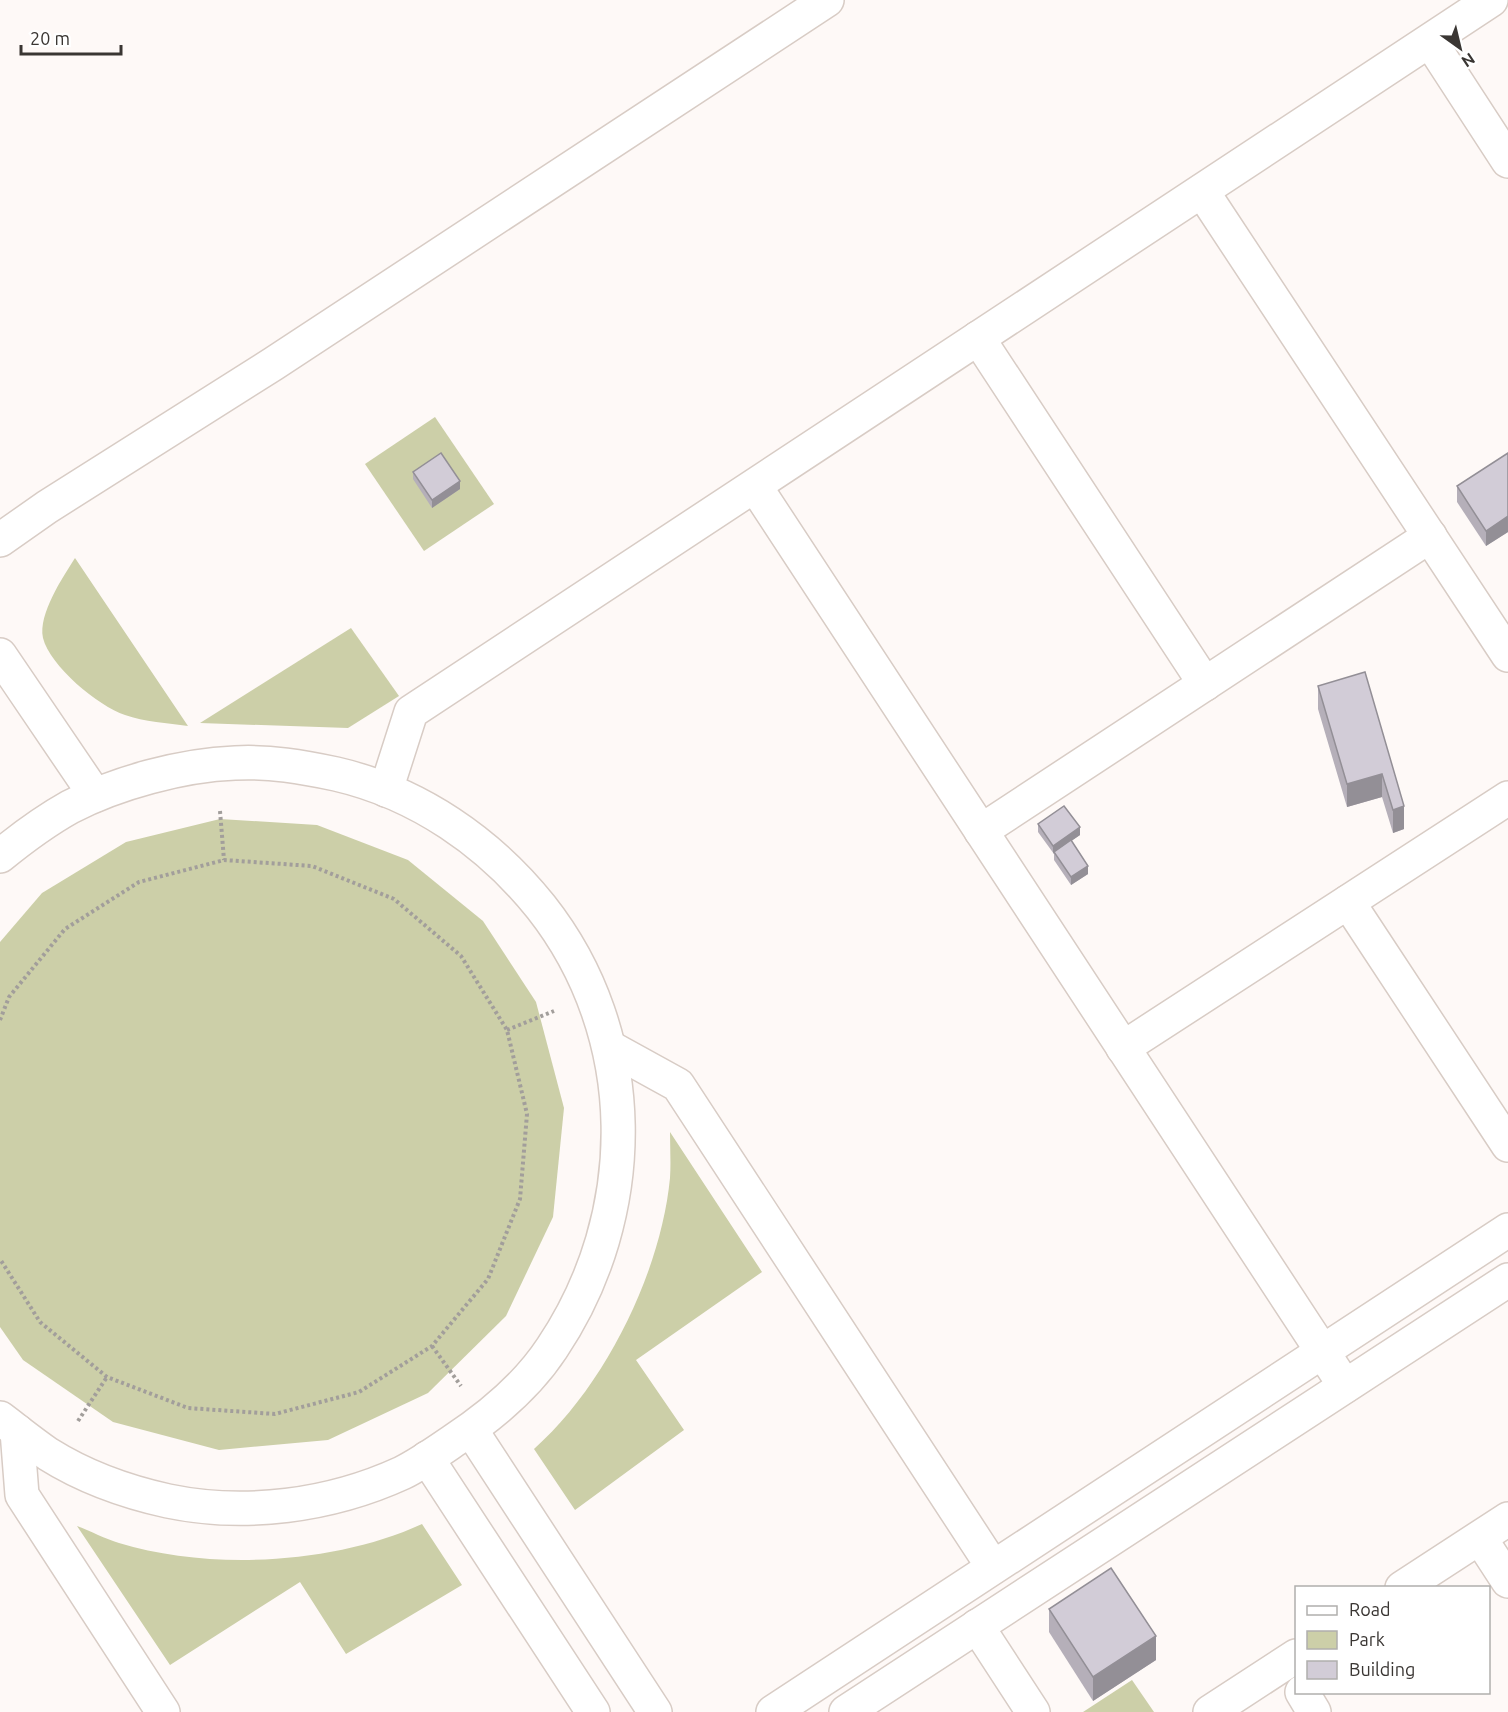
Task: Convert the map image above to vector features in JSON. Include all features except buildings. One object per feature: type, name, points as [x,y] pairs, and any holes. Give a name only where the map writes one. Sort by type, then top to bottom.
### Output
[{"type":"street","points":[[0,540],[47,507],[273,364],[827,0]]},
{"type":"street","points":[[386,790],[411,712],[1491,0]]},
{"type":"street","points":[[1430,41],[1508,161]]},
{"type":"street","points":[[1202,191],[1508,655]]},
{"type":"street","points":[[978,338],[1205,684]]},
{"type":"street","points":[[755,486],[1345,1386]]},
{"type":"street","points":[[981,831],[1430,536]]},
{"type":"street","points":[[0,655],[95,795]]},
{"type":"street","points":[[0,856],[27,834],[68,808],[95,795],[173,770],[236,762],[299,766],[362,780],[420,804],[473,838],[520,881],[560,931],[589,987],[609,1047],[619,1110],[617,1173],[605,1235],[583,1294],[551,1350],[510,1398],[471,1430],[404,1472],[358,1491],[296,1505],[231,1509],[168,1501],[107,1483],[50,1455],[9,1424]]},
{"type":"street","points":[[1123,1048],[1508,798]]},
{"type":"street","points":[[1348,902],[1508,1145]]},
{"type":"street","points":[[609,1047],[678,1085],[993,1567]]},
{"type":"street","points":[[772,1712],[1508,1230]]},
{"type":"street","points":[[846,1712],[1508,1280]]},
{"type":"street","points":[[9,1424],[22,1495],[164,1712]]},
{"type":"street","points":[[471,1430],[655,1712]]},
{"type":"street","points":[[428,1458],[593,1712]]},
{"type":"street","points":[[1404,1586],[1508,1519]]},
{"type":"street","points":[[1480,1538],[1508,1581]]},
{"type":"street","points":[[977,1626],[1033,1712]]},
{"type":"street","points":[[1210,1712],[1292,1668]]},
{"type":"street","points":[[1303,1694],[1314,1712]]},
{"type":"path","points":[[220,811],[224,860]]},
{"type":"path","points":[[0,1020],[9,997],[65,929],[140,882],[224,860],[312,866],[394,899],[461,956],[507,1030],[527,1114],[520,1199],[488,1279],[432,1346],[359,1392],[274,1414],[188,1408],[107,1377],[40,1322],[0,1259]]},
{"type":"path","points":[[507,1030],[554,1011]]},
{"type":"path","points":[[432,1346],[461,1386]]},
{"type":"path","points":[[78,1421],[107,1377]]},
{"type":"green space","points":[[435,417],[494,504],[424,551],[365,464]]},
{"type":"green space","points":[[75,558],[188,726],[140,719],[114,710],[76,684],[55,661],[47,649],[42,628],[53,596]]},
{"type":"green space","points":[[351,628],[399,696],[348,728],[200,723]]},
{"type":"green space","points":[[220,819],[317,825],[408,860],[483,921],[536,1002],[564,1108],[553,1217],[506,1316],[428,1393],[328,1440],[219,1450],[113,1422],[23,1360],[0,1327],[0,942],[42,893],[126,842]]},
{"type":"green space","points":[[670,1132],[762,1272],[636,1360],[684,1430],[575,1510],[534,1449],[560,1423],[584,1393],[606,1360],[642,1288],[655,1251],[664,1214],[670,1178]]},
{"type":"green space","points":[[422,1524],[462,1585],[346,1654],[300,1582],[170,1665],[77,1526],[114,1541],[155,1552],[232,1560],[312,1555],[351,1548]]},
{"type":"green space","points":[[1132,1680],[1154,1712],[1083,1712]]}]
